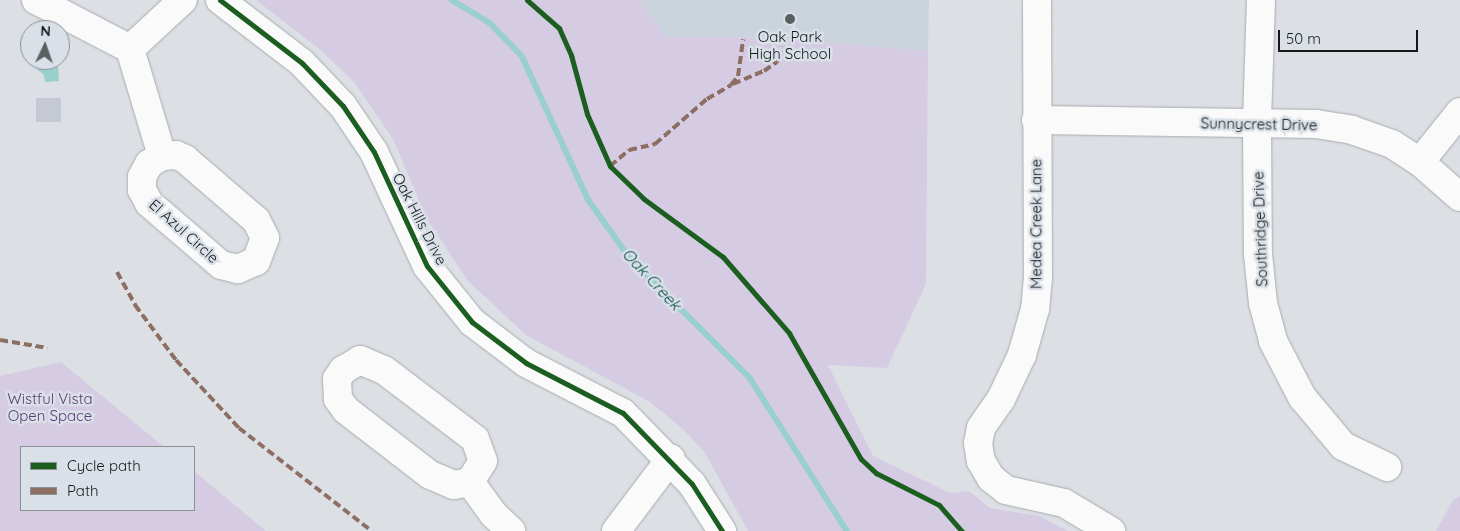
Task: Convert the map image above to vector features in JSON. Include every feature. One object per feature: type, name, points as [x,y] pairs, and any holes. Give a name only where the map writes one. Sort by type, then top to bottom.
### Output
[{"type":"street","points":[[36,0],[130,49],[162,156]]},
{"type":"street","points":[[130,49],[184,0]]},
{"type":"street","name":"Oak Hills Drive","points":[[220,0],[302,63],[343,106],[374,152],[427,266],[472,322],[526,363],[624,414],[671,458],[722,531]]},
{"type":"street","name":"Medea Creek Lane","points":[[1037,0],[1035,308],[1022,355],[1001,399],[981,428],[981,461],[990,478],[1006,490],[1064,503],[1111,531]]},
{"type":"street","name":"Southridge Drive","points":[[1261,0],[1257,123],[1258,254],[1263,303],[1273,341],[1302,397],[1343,446],[1387,467]]},
{"type":"street","points":[[1420,162],[1460,112]]},
{"type":"street","name":"Sunnycrest Drive","points":[[1036,120],[1316,124],[1352,130],[1392,144],[1420,162],[1460,197]]},
{"type":"street","name":"El Azul Circle","points":[[162,156],[185,159],[256,220],[265,238],[256,261],[238,269],[221,265],[149,203],[142,190],[142,178],[149,164],[162,156]]},
{"type":"street","points":[[360,360],[384,370],[475,439],[483,462],[470,482],[454,485],[430,476],[346,410],[336,390],[343,370],[360,360]]},
{"type":"street","points":[[616,531],[671,458]]},
{"type":"street","points":[[470,482],[493,514],[511,531]]},
{"type":"path","points":[[782,38],[782,52]]},
{"type":"shaded area","name":"Oak Park High School","points":[[639,0],[929,0],[928,51],[782,38],[666,37]]},
{"type":"green space","points":[[256,0],[639,0],[666,37],[782,38],[928,51],[926,284],[887,368],[828,365],[873,456],[950,493],[969,491],[990,508],[1039,516],[1068,531],[748,531],[705,453],[684,430],[650,402],[526,335],[468,281],[427,219],[393,139],[354,82],[323,52]]},
{"type":"green space","name":"Wistful Vista Open Space","points":[[61,362],[163,446],[20,446],[20,511],[195,511],[195,472],[266,531],[0,531],[0,376]]},
{"type":"green space","points":[[1460,496],[1460,531],[1436,531],[1453,500]]},
{"type":"water","points":[[38,70],[58,70],[59,81],[45,82],[44,75]]},
{"type":"building","points":[[36,98],[61,98],[61,122],[36,122]]},
{"type":"waterway","name":"Oak Creek","points":[[452,0],[490,23],[522,56],[588,199],[630,258],[750,378],[847,531]]},
{"type":"marked path","points":[[610,166],[629,150],[655,144],[707,99],[731,85],[738,76],[743,39]]},
{"type":"marked path","points":[[733,84],[764,71],[777,62],[782,52]]},
{"type":"marked path","points":[[117,272],[135,305],[176,360],[239,428],[372,531]]},
{"type":"marked path","points":[[0,340],[47,348]]},
{"type":"cycle path","points":[[220,0],[302,63],[343,106],[374,152],[427,266],[472,322],[526,363],[623,413],[692,484],[722,531]]},
{"type":"cycle path","points":[[527,0],[559,28],[571,55],[587,114],[610,166],[644,199],[723,257],[789,333],[861,459],[876,473],[939,505],[962,531]]},
{"type":"place","name":"Oak Park High School","points":[[790,19]]}]
